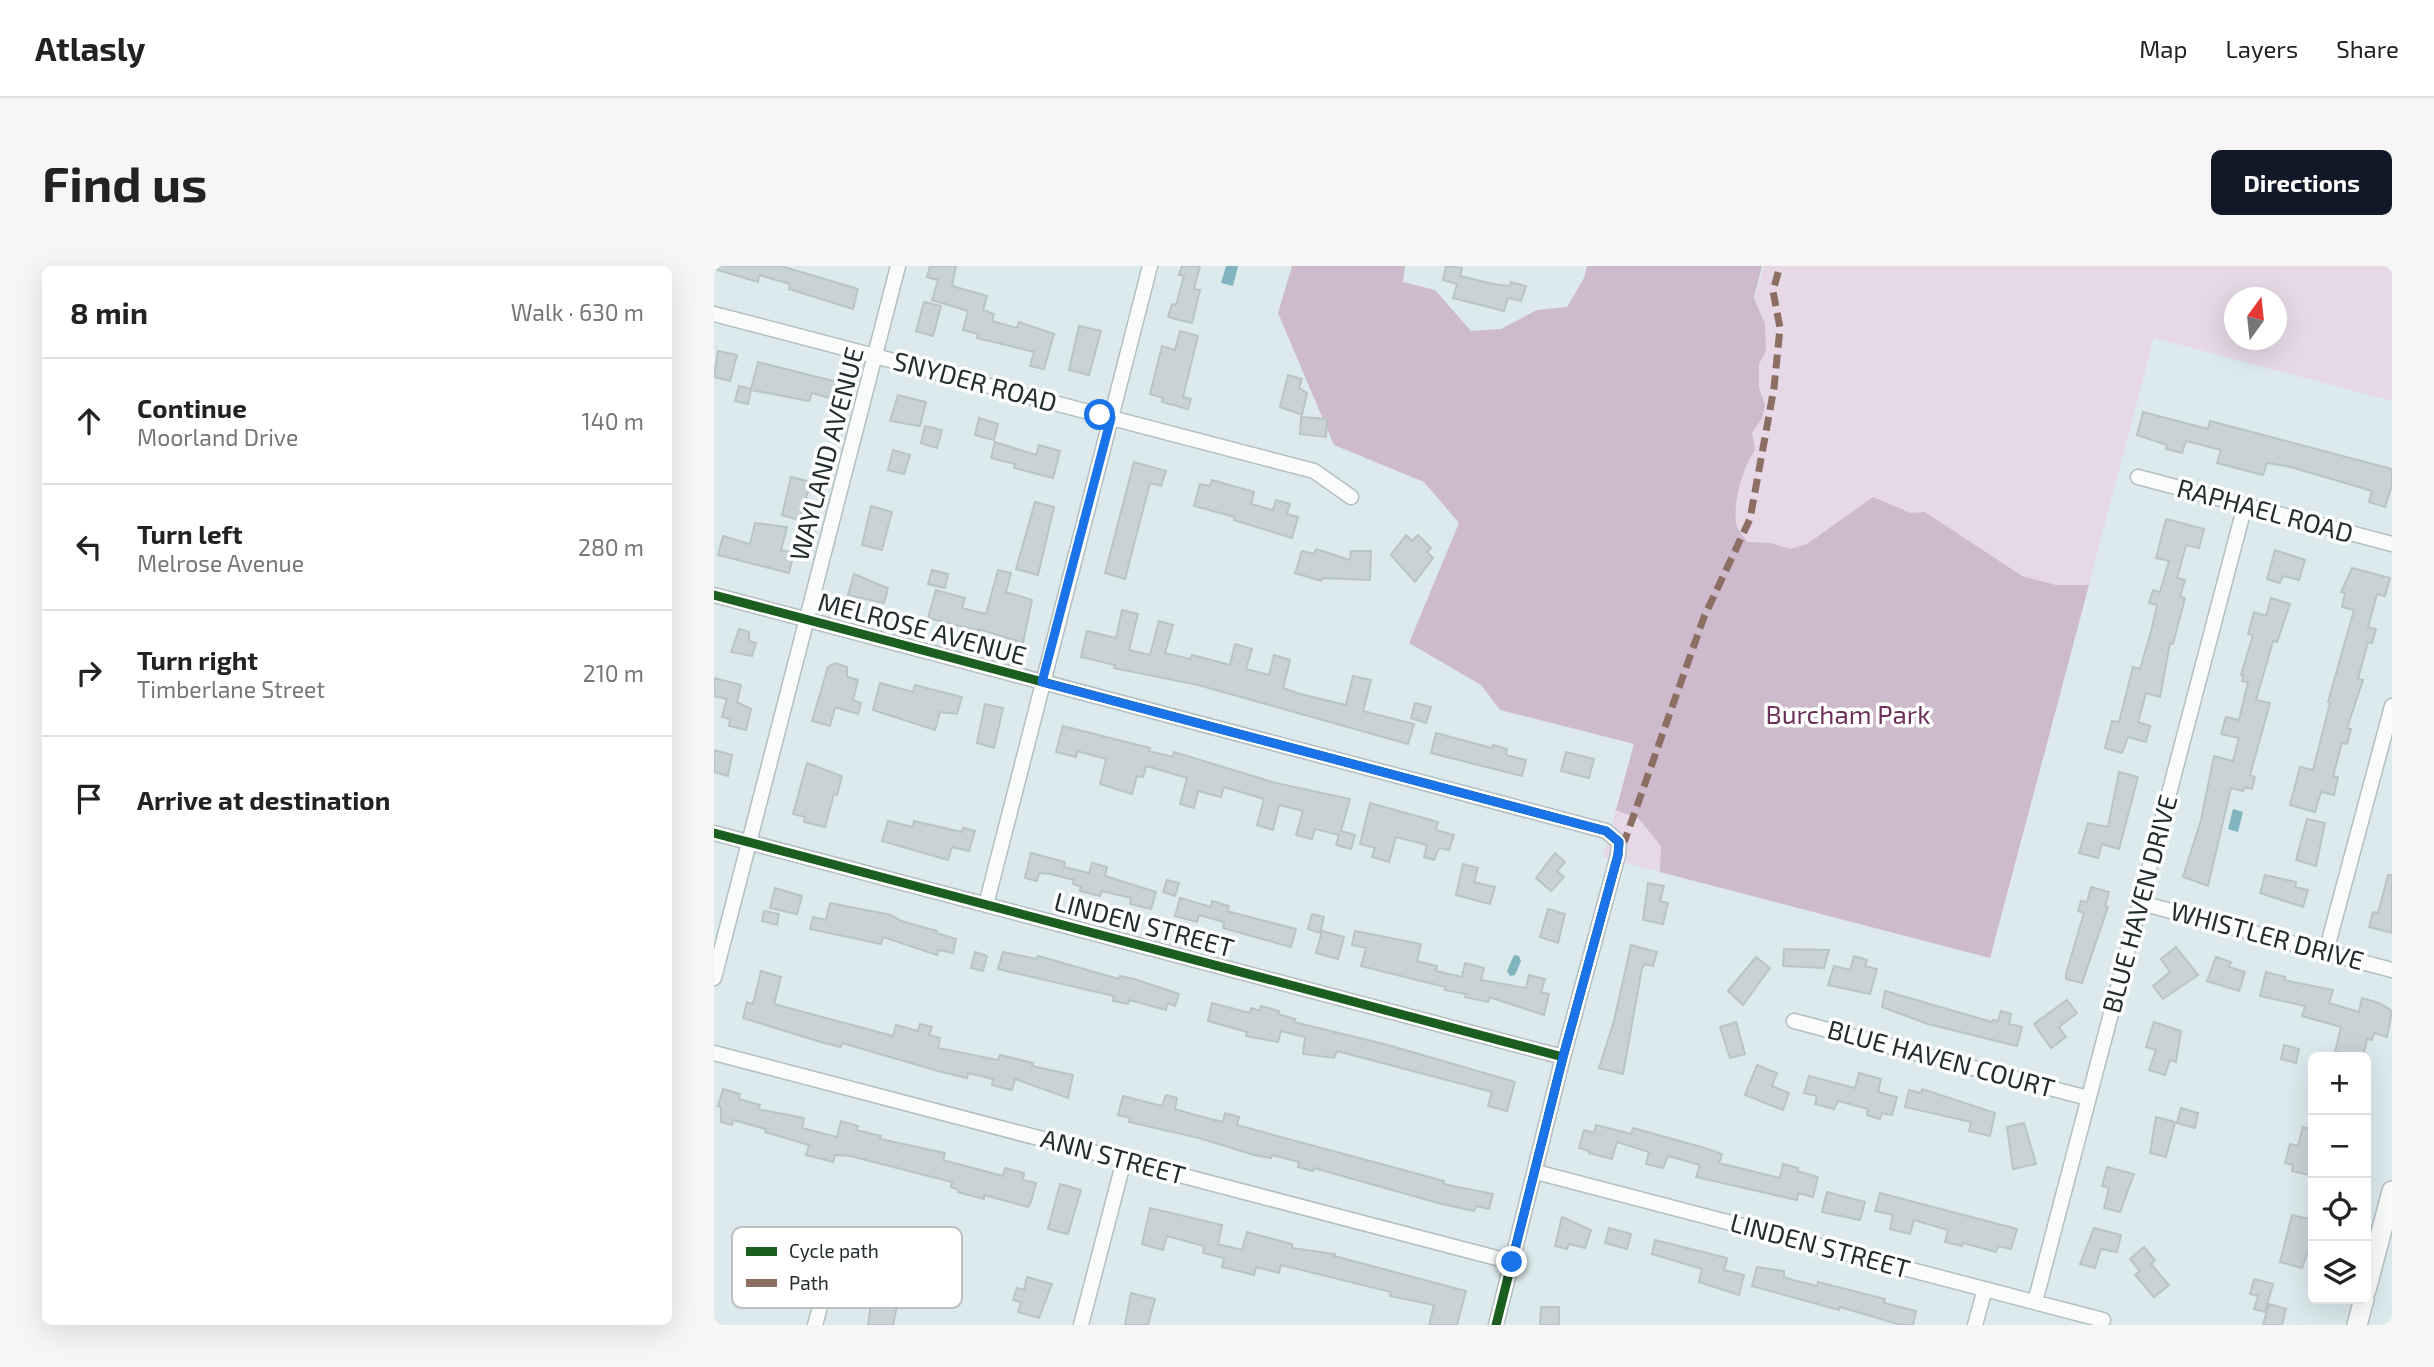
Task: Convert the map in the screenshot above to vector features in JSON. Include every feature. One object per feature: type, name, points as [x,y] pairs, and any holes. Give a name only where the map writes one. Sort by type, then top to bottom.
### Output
[{"type":"street","name":"WAYLAND AVENUE","points":[[714,978],[898,266]]},
{"type":"street","points":[[986,905],[1150,266]]},
{"type":"street","name":"SNYDER ROAD","points":[[714,314],[1314,471],[1351,496]]},
{"type":"street","name":"RAPHAEL ROAD","points":[[2138,477],[2392,544]]},
{"type":"street","name":"BLUE HAVEN DRIVE","points":[[2035,1302],[2245,505]]},
{"type":"street","name":"MELROSE AVENUE","points":[[714,595],[1606,831],[1619,842],[1618,855],[1563,1057]]},
{"type":"street","points":[[2326,952],[2392,706]]},
{"type":"street","name":"LINDEN STREET","points":[[714,833],[1563,1057]]},
{"type":"street","name":"WHISTLER DRIVE","points":[[2141,903],[2392,970]]},
{"type":"street","name":"BLUE HAVEN COURT","points":[[1794,1021],[2088,1098]]},
{"type":"street","name":"ANN STREET","points":[[714,1052],[1512,1262]]},
{"type":"street","points":[[1496,1325],[1563,1057]]},
{"type":"street","points":[[1081,1325],[1124,1160]]},
{"type":"street","name":"LINDEN STREET","points":[[1536,1172],[2103,1320]]},
{"type":"street","points":[[2371,1271],[2392,1191]]},
{"type":"street","points":[[1975,1325],[1985,1289]]},
{"type":"street","points":[[2357,1325],[2363,1304]]},
{"type":"green space","points":[[1292,266],[1405,266],[1403,282],[1435,290],[1471,331],[1501,329],[1537,310],[1567,307],[1584,278],[1587,266],[1762,266],[1754,298],[1765,324],[1766,351],[1759,364],[1759,388],[1765,405],[1762,419],[1752,432],[1755,450],[1742,477],[1736,511],[1738,529],[1747,542],[1771,543],[1790,549],[1807,544],[1873,497],[1911,513],[1925,512],[2022,576],[2056,585],[2089,585],[1990,958],[1660,872],[1661,846],[1639,819],[1616,810],[1634,744],[1500,710],[1481,685],[1409,643],[1459,523],[1424,482],[1334,445],[1278,313]]},
{"type":"green space","name":"Burcham Park","points":[[1764,266],[2392,266],[2392,401],[2154,338],[1990,958],[1603,857]]},
{"type":"water","points":[[1226,266],[1238,266],[1233,286],[1221,283]]},
{"type":"water","points":[[2233,809],[2243,812],[2238,832],[2228,829]]},
{"type":"water","points":[[1514,955],[1519,956],[1521,961],[1515,975],[1510,976],[1507,971]]},
{"type":"building","points":[[714,266],[781,266],[858,289],[853,309],[789,289],[790,284],[759,275],[758,282],[714,269]]},
{"type":"building","points":[[930,266],[956,266],[952,286],[987,296],[983,310],[994,314],[992,321],[1017,328],[1019,322],[1054,334],[1044,369],[1030,366],[1034,352],[977,338],[978,334],[963,330],[968,311],[932,300],[938,280],[927,277]]},
{"type":"building","points":[[1182,266],[1200,266],[1194,289],[1200,290],[1192,323],[1168,317],[1172,304],[1176,305],[1184,276],[1179,275]]},
{"type":"building","points":[[1446,266],[1462,268],[1460,276],[1493,284],[1510,286],[1511,282],[1526,286],[1521,301],[1508,298],[1504,311],[1453,298],[1457,284],[1443,280]]},
{"type":"building","points":[[924,302],[941,306],[933,336],[916,331]]},
{"type":"building","points":[[1079,326],[1101,331],[1089,375],[1069,370]]},
{"type":"building","points":[[1180,331],[1198,336],[1183,397],[1191,399],[1188,409],[1162,402],[1163,398],[1150,394],[1162,346],[1175,350]]},
{"type":"building","points":[[718,351],[737,355],[730,381],[714,377]]},
{"type":"building","points":[[758,362],[845,384],[840,401],[812,393],[809,401],[751,390],[748,404],[735,401],[739,386],[751,389]]},
{"type":"building","points":[[1288,375],[1302,379],[1299,388],[1307,393],[1302,415],[1280,407]]},
{"type":"building","points":[[898,395],[926,402],[920,426],[890,421]]},
{"type":"building","points":[[2143,412],[2208,429],[2210,421],[2392,469],[2392,485],[2385,507],[2369,502],[2372,491],[2291,467],[2267,463],[2263,475],[2217,463],[2221,450],[2186,441],[2182,453],[2166,449],[2167,445],[2137,435]]},
{"type":"building","points":[[1301,417],[1327,419],[1326,437],[1300,434]]},
{"type":"building","points":[[979,418],[998,424],[994,440],[975,435]]},
{"type":"building","points":[[925,426],[942,430],[937,448],[921,443]]},
{"type":"building","points":[[995,442],[1036,455],[1039,445],[1060,451],[1053,478],[1014,468],[1015,464],[991,458]]},
{"type":"building","points":[[893,450],[910,455],[904,474],[888,470]]},
{"type":"building","points":[[1134,462],[1166,471],[1161,486],[1150,483],[1125,579],[1105,573]]},
{"type":"building","points":[[791,477],[811,482],[799,520],[782,515]]},
{"type":"building","points":[[1212,480],[1254,492],[1251,504],[1273,510],[1276,500],[1290,504],[1287,514],[1298,517],[1292,538],[1234,520],[1235,517],[1194,506],[1200,484],[1210,486]]},
{"type":"building","points":[[1035,502],[1054,507],[1038,575],[1016,569]]},
{"type":"building","points":[[871,506],[892,512],[882,550],[862,545]]},
{"type":"building","points":[[2166,519],[2204,529],[2199,548],[2186,545],[2177,578],[2185,580],[2180,597],[2185,598],[2173,644],[2170,643],[2160,697],[2146,693],[2138,722],[2150,726],[2146,742],[2128,737],[2122,753],[2105,748],[2112,721],[2119,722],[2133,667],[2140,669],[2152,628],[2157,605],[2149,603],[2153,590],[2160,592],[2169,561],[2156,558]]},
{"type":"building","points":[[755,523],[787,527],[781,550],[794,553],[789,573],[718,555],[723,536],[750,544]]},
{"type":"building","points":[[1406,535],[1412,541],[1418,535],[1431,548],[1427,552],[1433,558],[1415,582],[1391,555]]},
{"type":"building","points":[[1316,549],[1350,560],[1351,551],[1371,551],[1370,580],[1322,578],[1321,581],[1295,573],[1302,551],[1314,554]]},
{"type":"building","points":[[2275,550],[2305,560],[2299,580],[2283,576],[2280,583],[2267,579]]},
{"type":"building","points":[[2352,568],[2390,578],[2385,596],[2377,594],[2368,627],[2376,629],[2372,643],[2368,642],[2358,679],[2363,680],[2347,728],[2351,729],[2347,744],[2342,743],[2333,776],[2338,777],[2334,795],[2321,792],[2315,812],[2290,805],[2300,767],[2313,770],[2330,703],[2328,702],[2354,610],[2342,607],[2345,593],[2341,592]]},
{"type":"building","points":[[932,570],[948,574],[945,588],[928,584]]},
{"type":"building","points":[[998,570],[1011,573],[1006,592],[1032,600],[1023,643],[979,629],[928,618],[936,590],[965,598],[962,608],[986,614]]},
{"type":"building","points":[[854,574],[888,588],[884,603],[848,595]]},
{"type":"building","points":[[2271,598],[2290,604],[2277,642],[2273,641],[2256,700],[2270,703],[2250,775],[2255,777],[2252,789],[2245,787],[2243,791],[2231,788],[2208,886],[2183,877],[2201,820],[2214,756],[2233,761],[2239,738],[2221,734],[2226,717],[2239,720],[2248,682],[2242,681],[2244,675],[2241,675],[2253,635],[2248,634],[2254,612],[2266,616]]},
{"type":"building","points":[[1122,610],[1138,614],[1129,650],[1150,655],[1159,621],[1173,625],[1165,653],[1190,659],[1192,655],[1230,665],[1235,644],[1252,649],[1246,669],[1269,675],[1274,655],[1290,660],[1283,688],[1300,694],[1346,705],[1353,676],[1371,680],[1363,711],[1414,724],[1408,744],[1198,685],[1114,668],[1115,665],[1081,657],[1087,631],[1116,638]]},
{"type":"building","points":[[739,629],[749,632],[749,641],[756,643],[752,656],[731,652]]},
{"type":"building","points":[[835,663],[847,667],[847,677],[858,680],[853,700],[861,703],[858,714],[835,707],[830,726],[812,721],[828,667]]},
{"type":"building","points":[[714,678],[741,685],[737,702],[751,709],[746,730],[729,726],[730,719],[722,717],[727,699],[714,696]]},
{"type":"building","points":[[880,683],[913,692],[915,685],[962,697],[957,714],[940,712],[935,730],[873,710]]},
{"type":"building","points":[[1415,703],[1431,707],[1426,723],[1411,718]]},
{"type":"building","points":[[985,704],[1003,708],[994,748],[977,743]]},
{"type":"building","points":[[1063,726],[1150,748],[1149,751],[1173,757],[1174,752],[1276,783],[1350,799],[1341,831],[1355,835],[1351,849],[1336,845],[1339,835],[1315,829],[1312,839],[1296,835],[1303,811],[1279,805],[1273,830],[1257,825],[1264,799],[1224,787],[1221,797],[1198,791],[1194,808],[1180,804],[1187,778],[1146,766],[1143,777],[1137,776],[1132,794],[1100,784],[1106,759],[1077,751],[1076,757],[1056,752]]},
{"type":"building","points":[[1436,733],[1492,748],[1493,745],[1507,749],[1506,755],[1526,760],[1522,776],[1431,753]]},
{"type":"building","points":[[714,750],[732,755],[728,776],[714,772]]},
{"type":"building","points":[[1566,752],[1594,759],[1589,778],[1561,771]]},
{"type":"building","points":[[807,763],[842,776],[825,827],[804,822],[805,817],[793,814]]},
{"type":"building","points":[[2119,772],[2138,777],[2119,849],[2102,844],[2098,858],[2079,853],[2088,823],[2108,827]]},
{"type":"building","points":[[1370,803],[1438,822],[1436,830],[1454,835],[1449,850],[1439,848],[1434,860],[1424,857],[1427,845],[1396,837],[1389,862],[1372,857],[1375,848],[1360,844]]},
{"type":"building","points":[[2307,819],[2325,823],[2316,866],[2296,860]]},
{"type":"building","points":[[888,821],[913,827],[914,821],[962,832],[963,828],[975,831],[969,851],[952,847],[948,860],[882,841]]},
{"type":"building","points":[[1031,853],[1065,862],[1064,867],[1089,873],[1092,863],[1107,867],[1105,876],[1156,892],[1151,909],[1130,904],[1131,898],[1102,891],[1100,896],[1080,891],[1081,887],[1073,884],[1074,880],[1051,874],[1039,873],[1037,881],[1025,878]]},
{"type":"building","points":[[1555,853],[1565,862],[1557,871],[1564,877],[1551,891],[1536,878]]},
{"type":"building","points":[[1463,864],[1478,868],[1474,882],[1495,887],[1490,904],[1456,895]]},
{"type":"building","points":[[2265,875],[2296,882],[2295,887],[2308,890],[2303,907],[2260,893]]},
{"type":"building","points":[[2388,875],[2392,875],[2392,933],[2369,927],[2373,912],[2378,913]]},
{"type":"building","points":[[1167,880],[1179,883],[1175,896],[1163,892]]},
{"type":"building","points":[[1648,883],[1664,886],[1660,901],[1668,903],[1663,924],[1643,920]]},
{"type":"building","points":[[2091,887],[2109,892],[2105,906],[2108,907],[2082,983],[2066,979],[2066,974],[2084,913],[2078,911],[2081,901],[2087,902]]},
{"type":"building","points":[[775,888],[802,896],[797,914],[770,908]]},
{"type":"building","points":[[1180,898],[1211,907],[1212,901],[1229,906],[1227,911],[1296,929],[1291,947],[1223,928],[1224,922],[1199,915],[1197,922],[1175,916]]},
{"type":"building","points":[[830,903],[891,915],[901,921],[937,931],[936,933],[956,939],[953,953],[939,950],[937,955],[883,937],[881,944],[810,929],[813,917],[826,920]]},
{"type":"building","points":[[1548,909],[1565,914],[1558,943],[1540,937]]},
{"type":"building","points":[[764,911],[779,914],[777,925],[762,921]]},
{"type":"building","points":[[1312,914],[1324,917],[1320,933],[1308,929]]},
{"type":"building","points":[[1322,931],[1344,937],[1338,959],[1316,953]]},
{"type":"building","points":[[1355,931],[1421,944],[1417,961],[1437,966],[1436,971],[1462,977],[1465,963],[1484,968],[1481,980],[1526,988],[1529,975],[1545,979],[1541,992],[1549,994],[1544,1015],[1489,997],[1488,1002],[1465,997],[1466,994],[1445,990],[1445,987],[1361,966],[1366,948],[1352,945]]},
{"type":"building","points":[[1631,945],[1657,952],[1653,966],[1645,964],[1642,968],[1623,1074],[1599,1068],[1614,1021]]},
{"type":"building","points":[[2176,947],[2198,975],[2163,999],[2153,986],[2170,972],[2161,959]]},
{"type":"building","points":[[1784,949],[1829,950],[1824,968],[1783,966]]},
{"type":"building","points":[[975,952],[987,956],[983,971],[971,968]]},
{"type":"building","points":[[1003,952],[1037,959],[1038,956],[1119,979],[1120,976],[1134,979],[1179,994],[1175,1006],[1167,1003],[1166,1010],[1129,1000],[1128,1004],[1113,1001],[1114,996],[998,969]]},
{"type":"building","points":[[1854,956],[1867,960],[1865,966],[1877,969],[1870,994],[1828,985],[1834,966],[1850,970]]},
{"type":"building","points":[[1756,957],[1770,968],[1743,1005],[1728,991]]},
{"type":"building","points":[[2216,957],[2231,962],[2229,967],[2245,972],[2239,991],[2207,981]]},
{"type":"building","points":[[761,971],[781,977],[774,1004],[893,1036],[896,1025],[918,1031],[920,1024],[932,1027],[929,1035],[940,1038],[938,1048],[998,1060],[1000,1055],[1033,1063],[1032,1066],[1073,1075],[1068,1098],[1015,1079],[1012,1090],[992,1085],[993,1079],[968,1073],[967,1078],[938,1071],[842,1043],[841,1047],[824,1043],[743,1018],[747,1002],[753,1004]]},
{"type":"building","points":[[2266,972],[2285,977],[2284,980],[2333,990],[2329,1003],[2359,1012],[2362,998],[2379,1003],[2392,1011],[2387,1037],[2374,1033],[2372,1040],[2367,1039],[2364,1052],[2335,1052],[2341,1027],[2302,1016],[2305,1006],[2260,996]]},
{"type":"building","points":[[1885,991],[1992,1022],[1998,1021],[2001,1011],[2011,1014],[2009,1024],[2022,1027],[2017,1046],[1928,1024],[1882,1007]]},
{"type":"building","points":[[2067,1000],[2077,1013],[2059,1027],[2066,1037],[2051,1048],[2034,1024]]},
{"type":"building","points":[[1212,1003],[1250,1013],[1251,1008],[1260,1011],[1261,1006],[1279,1011],[1278,1014],[1295,1019],[1294,1022],[1388,1045],[1515,1082],[1507,1111],[1488,1106],[1492,1092],[1337,1051],[1334,1058],[1303,1054],[1305,1037],[1281,1031],[1278,1042],[1246,1036],[1247,1032],[1208,1021]]},
{"type":"building","points":[[1736,1022],[1745,1054],[1730,1058],[1720,1027]]},
{"type":"building","points":[[2154,1022],[2181,1031],[2176,1062],[2170,1060],[2165,1075],[2149,1070],[2156,1050],[2146,1047]]},
{"type":"building","points":[[2284,1045],[2299,1049],[2296,1063],[2281,1059]]},
{"type":"building","points":[[1757,1065],[1777,1073],[1772,1086],[1789,1093],[1783,1110],[1745,1095]]},
{"type":"building","points":[[1859,1073],[1881,1079],[1878,1092],[1897,1097],[1892,1115],[1882,1113],[1880,1119],[1867,1115],[1868,1109],[1838,1101],[1834,1109],[1815,1104],[1817,1096],[1804,1093],[1809,1076],[1855,1088]]},
{"type":"building","points":[[723,1089],[740,1094],[739,1099],[760,1105],[758,1109],[804,1118],[802,1128],[837,1137],[841,1121],[858,1126],[856,1130],[881,1136],[880,1139],[945,1153],[943,1160],[1003,1176],[1005,1168],[1024,1173],[1023,1180],[1036,1183],[1031,1202],[1028,1207],[984,1195],[984,1199],[958,1192],[959,1190],[951,1187],[952,1182],[850,1156],[835,1155],[833,1162],[806,1155],[809,1145],[733,1120],[732,1125],[721,1122],[721,1107],[718,1106]]},
{"type":"building","points":[[1922,1089],[1995,1113],[1990,1136],[1969,1131],[1971,1122],[1905,1107],[1909,1090],[1921,1093]]},
{"type":"building","points":[[1166,1095],[1177,1098],[1175,1109],[1223,1122],[1225,1113],[1239,1117],[1237,1125],[1444,1181],[1443,1184],[1493,1194],[1489,1209],[1476,1206],[1474,1211],[1438,1203],[1314,1168],[1313,1171],[1298,1167],[1299,1162],[1272,1155],[1271,1158],[1254,1155],[1199,1138],[1129,1122],[1130,1118],[1118,1115],[1123,1096],[1162,1106]]},
{"type":"building","points":[[2181,1108],[2198,1113],[2195,1128],[2177,1123]]},
{"type":"building","points":[[2156,1117],[2175,1122],[2166,1157],[2150,1153]]},
{"type":"building","points":[[2024,1123],[2036,1164],[2013,1169],[2007,1127]]},
{"type":"building","points":[[1596,1125],[1631,1134],[1633,1128],[1705,1148],[1722,1154],[1719,1163],[1780,1178],[1783,1164],[1798,1168],[1797,1171],[1818,1177],[1813,1197],[1798,1193],[1797,1200],[1696,1177],[1700,1165],[1668,1156],[1663,1168],[1646,1164],[1649,1152],[1617,1142],[1612,1159],[1589,1153],[1590,1151],[1579,1148],[1584,1130],[1594,1133]]},
{"type":"building","points":[[2303,1127],[2308,1128],[2308,1175],[2292,1171],[2293,1165],[2285,1163],[2290,1144],[2298,1146]]},
{"type":"building","points":[[2107,1167],[2134,1174],[2120,1212],[2104,1208],[2109,1188],[2102,1186]]},
{"type":"building","points":[[1060,1184],[1081,1190],[1068,1234],[1048,1229]]},
{"type":"building","points":[[1827,1192],[1865,1202],[1860,1220],[1822,1212]]},
{"type":"building","points":[[1880,1193],[2017,1229],[2011,1249],[1998,1246],[1996,1252],[1963,1243],[1962,1246],[1945,1242],[1948,1230],[1914,1220],[1910,1234],[1890,1229],[1893,1215],[1875,1211]]},
{"type":"building","points":[[1150,1208],[1222,1225],[1218,1244],[1242,1250],[1247,1232],[1292,1244],[1292,1248],[1335,1254],[1334,1256],[1466,1291],[1457,1325],[1429,1325],[1434,1305],[1390,1296],[1391,1292],[1281,1265],[1279,1273],[1256,1267],[1254,1275],[1222,1267],[1224,1258],[1203,1253],[1204,1246],[1167,1236],[1163,1250],[1142,1244]]},
{"type":"building","points":[[2292,1215],[2308,1219],[2308,1252],[2302,1268],[2280,1262]]},
{"type":"building","points":[[1562,1217],[1591,1230],[1585,1248],[1569,1244],[1567,1249],[1555,1246]]},
{"type":"building","points":[[1609,1228],[1631,1234],[1627,1249],[1605,1243]]},
{"type":"building","points":[[2094,1228],[2121,1235],[2117,1252],[2101,1249],[2095,1268],[2080,1264]]},
{"type":"building","points":[[1655,1240],[1727,1258],[1724,1270],[1744,1275],[1739,1295],[1699,1282],[1702,1269],[1652,1254]]},
{"type":"building","points":[[2144,1247],[2155,1260],[2151,1264],[2169,1285],[2154,1297],[2135,1275],[2140,1271],[2130,1259]]},
{"type":"building","points":[[1757,1267],[1784,1271],[1784,1277],[1817,1286],[1818,1282],[1885,1299],[1884,1303],[1916,1311],[1913,1325],[1901,1325],[1840,1307],[1839,1310],[1752,1286]]},
{"type":"building","points":[[1027,1277],[1052,1284],[1039,1318],[1018,1312],[1021,1302],[1013,1300],[1017,1288],[1024,1290]]},
{"type":"building","points":[[2254,1279],[2273,1284],[2265,1312],[2254,1309],[2258,1296],[2250,1294]]},
{"type":"building","points":[[1131,1293],[1155,1299],[1148,1325],[1125,1325]]},
{"type":"building","points":[[2269,1304],[2286,1309],[2282,1325],[2263,1325]]},
{"type":"building","points":[[1541,1307],[1559,1307],[1559,1325],[1540,1325]]},
{"type":"building","points":[[870,1308],[897,1308],[893,1325],[868,1325]]},
{"type":"marked path","points":[[1619,842],[1625,840],[1704,617],[1750,519],[1774,388],[1780,328],[1773,291],[1780,266]]},
{"type":"cycle path","points":[[714,595],[1606,831],[1619,842],[1618,855],[1563,1057],[1496,1325]]},
{"type":"cycle path","points":[[714,833],[1563,1057]]},
{"type":"route","points":[[1100,415],[1111,418],[1042,682],[1606,831],[1619,842],[1618,855],[1563,1057],[1512,1262]]}]
